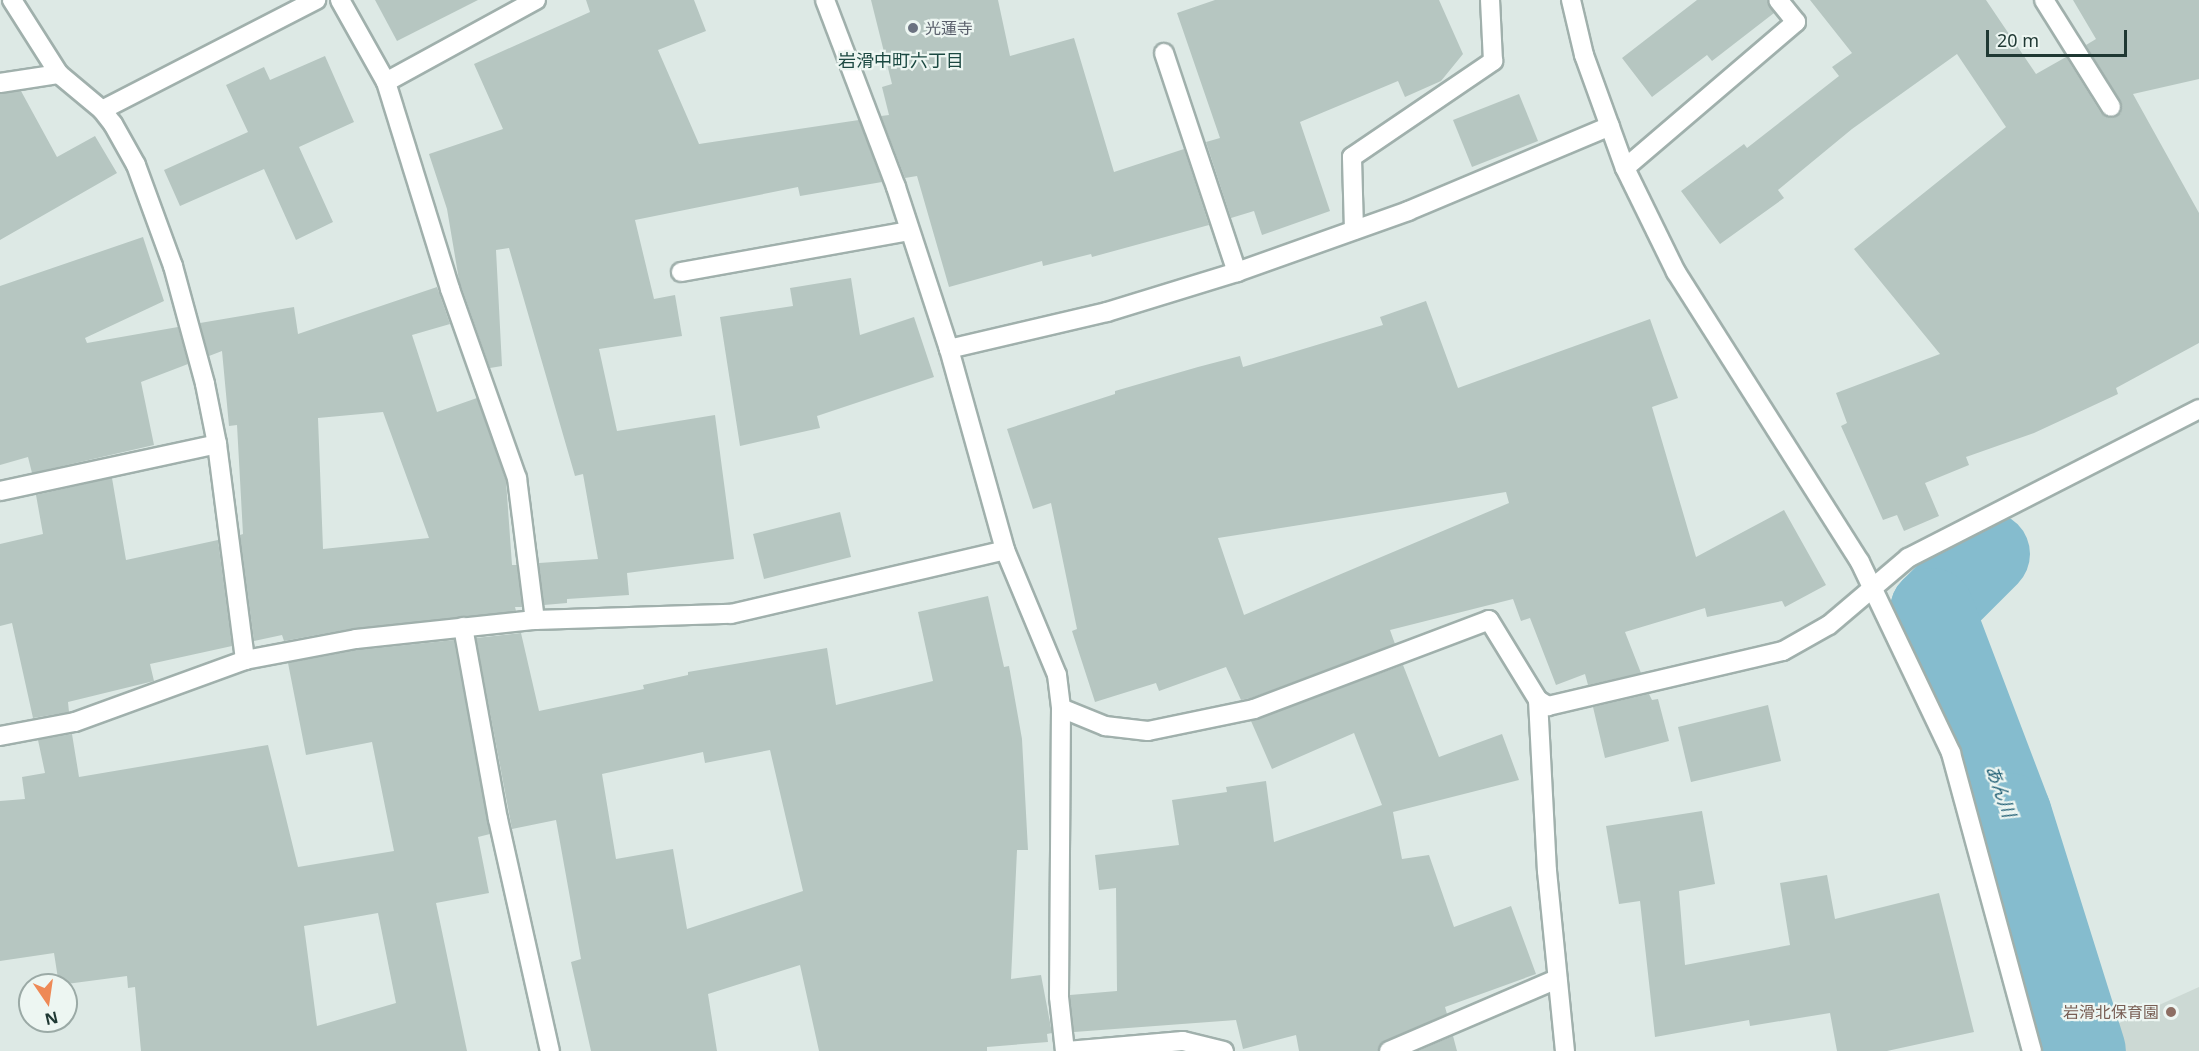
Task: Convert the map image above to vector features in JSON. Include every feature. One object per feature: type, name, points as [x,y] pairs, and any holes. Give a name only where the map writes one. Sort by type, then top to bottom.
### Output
[{"type":"street","points":[[12,0],[59,74],[102,110],[136,165],[173,266],[205,384],[217,444],[245,660]]},
{"type":"street","points":[[102,110],[316,0]]},
{"type":"street","points":[[340,0],[386,82],[450,290],[517,478],[535,620]]},
{"type":"street","points":[[386,82],[536,0]]},
{"type":"street","points":[[825,0],[949,348],[1005,550],[1057,675],[1061,708],[1059,997],[1066,1051],[1183,1041],[1224,1051]]},
{"type":"street","points":[[1354,230],[1352,157],[1493,61],[1490,0]]},
{"type":"street","points":[[1571,0],[1584,55],[1625,168],[1676,272],[1873,587],[1951,753],[2032,1051]]},
{"type":"street","points":[[1625,168],[1796,22],[1778,0]]},
{"type":"street","points":[[2044,0],[2111,107]]},
{"type":"street","points":[[1164,53],[1237,272]]},
{"type":"street","points":[[0,83],[59,74]]},
{"type":"street","points":[[949,348],[1107,312],[1237,272],[1354,230],[1610,126]]},
{"type":"street","points":[[681,272],[909,231]]},
{"type":"street","points":[[1061,708],[1105,726],[1149,732],[1254,709],[1489,620],[1538,700],[1548,706],[1783,651],[1829,625],[1908,558],[2199,408]]},
{"type":"street","points":[[0,491],[217,444]]},
{"type":"street","points":[[0,736],[75,722],[245,660],[356,639],[535,620],[731,615],[1005,550]]},
{"type":"street","points":[[463,627],[498,819],[550,1051]]},
{"type":"street","points":[[1538,700],[1557,979],[1565,1051]]},
{"type":"street","points":[[1389,1051],[1557,979]]},
{"type":"shaded area","name":"岩滑北保育園","points":[[2199,987],[2199,1051],[2092,1051],[2088,1037]]},
{"type":"building","points":[[375,0],[478,0],[397,41]]},
{"type":"building","points":[[586,0],[694,0],[706,31],[658,50],[699,144],[859,120],[882,182],[800,196],[798,187],[635,220],[654,299],[675,295],[682,336],[599,349],[617,431],[715,415],[734,559],[627,573],[629,595],[567,599],[567,603],[544,605],[539,563],[598,559],[583,474],[575,476],[509,248],[496,250],[502,366],[490,368],[459,280],[447,209],[429,154],[503,129],[474,64],[590,12]]},
{"type":"building","points":[[871,0],[998,0],[1010,56],[1074,38],[1114,172],[1184,149],[1209,225],[1092,257],[1091,254],[1043,266],[1042,261],[949,287],[917,176],[905,178],[881,116],[889,115],[882,87],[892,84]]},
{"type":"building","points":[[1215,0],[1439,0],[1463,54],[1441,81],[1405,97],[1398,81],[1300,122],[1330,211],[1262,235],[1254,211],[1231,218],[1206,142],[1220,138],[1177,13]]},
{"type":"building","points":[[1697,0],[1767,0],[1774,13],[1712,61],[1707,55],[1652,97],[1622,58]]},
{"type":"building","points":[[1810,0],[1986,0],[2036,74],[2066,57],[2101,113],[2111,118],[2121,113],[2121,102],[2086,45],[2096,39],[2073,0],[2199,0],[2199,79],[2133,94],[2199,213],[2199,343],[2116,388],[2118,394],[2034,433],[1966,457],[1969,465],[1925,483],[1939,516],[1904,531],[1897,515],[1883,520],[1841,426],[1847,423],[1836,393],[1940,354],[1854,249],[2006,127],[1957,54],[1852,129],[1778,190],[1784,198],[1720,244],[1681,191],[1744,144],[1747,148],[1839,76],[1832,67],[1852,53]]},
{"type":"building","points":[[325,56],[354,122],[299,147],[333,222],[296,240],[264,169],[180,206],[164,170],[248,132],[226,85],[264,67],[270,80]]},
{"type":"building","points":[[21,91],[57,157],[95,136],[117,173],[0,240],[0,94]]},
{"type":"building","points":[[1519,94],[1538,141],[1472,167],[1453,120]]},
{"type":"building","points":[[143,237],[164,301],[85,338],[87,343],[178,327],[188,364],[141,382],[154,445],[32,473],[28,457],[0,465],[0,286]]},
{"type":"building","points":[[851,278],[860,335],[914,317],[934,377],[817,416],[820,428],[740,446],[720,317],[793,306],[790,288]]},
{"type":"building","points":[[437,287],[450,324],[412,335],[437,412],[477,398],[506,481],[512,565],[517,565],[522,607],[515,607],[516,611],[355,628],[284,641],[282,635],[254,641],[240,535],[243,534],[237,425],[229,426],[222,351],[209,356],[200,323],[294,307],[298,334]],"holes":[[[383,412],[429,538],[323,549],[318,418]]]},
{"type":"building","points":[[1426,301],[1458,388],[1650,319],[1678,398],[1652,407],[1696,557],[1784,510],[1826,585],[1785,607],[1782,601],[1707,617],[1705,608],[1625,632],[1641,673],[1588,685],[1585,674],[1556,685],[1530,618],[1521,621],[1513,599],[1390,630],[1395,644],[1251,698],[1241,700],[1226,667],[1159,691],[1156,683],[1095,702],[1072,631],[1077,629],[1051,503],[1033,509],[1007,429],[1115,394],[1115,391],[1198,367],[1240,356],[1243,367],[1383,325],[1380,317]],"holes":[[[1506,492],[1509,503],[1244,615],[1218,538]]]},
{"type":"building","points":[[112,478],[126,560],[218,540],[232,646],[150,664],[154,681],[68,702],[69,712],[33,718],[12,623],[0,626],[0,544],[43,534],[36,495]]},
{"type":"building","points":[[840,512],[851,557],[764,579],[753,534]]},
{"type":"building","points":[[988,596],[1004,667],[1009,666],[1022,739],[1028,850],[1017,850],[1011,979],[1041,975],[1052,1033],[1047,1034],[1048,1042],[987,1047],[987,1051],[819,1051],[800,965],[708,994],[717,1051],[591,1051],[571,962],[581,959],[556,820],[512,829],[476,638],[521,633],[539,711],[644,689],[643,685],[688,675],[688,672],[827,648],[836,705],[933,681],[918,612]],"holes":[[[770,750],[803,891],[687,929],[673,849],[616,859],[602,774],[703,752],[705,763]]]},
{"type":"building","points":[[454,640],[490,834],[478,837],[489,893],[436,903],[467,1051],[141,1051],[135,987],[128,988],[127,976],[78,982],[78,973],[57,973],[54,953],[0,961],[0,801],[25,799],[22,777],[45,773],[38,740],[72,734],[79,777],[268,745],[298,867],[394,851],[372,742],[306,755],[288,663],[358,650]],"holes":[[[378,913],[396,1003],[317,1026],[304,926]]]},
{"type":"building","points":[[1403,665],[1439,757],[1502,734],[1519,780],[1393,812],[1402,859],[1429,855],[1454,927],[1511,906],[1536,974],[1445,1007],[1447,1014],[1385,1041],[1378,1051],[1299,1051],[1296,1035],[1243,1049],[1236,1020],[1074,1032],[1070,995],[1117,991],[1116,888],[1099,890],[1095,855],[1179,845],[1172,800],[1227,792],[1226,787],[1266,781],[1274,842],[1382,805],[1354,733],[1272,769],[1251,721]]},
{"type":"building","points":[[1649,694],[1652,700],[1658,699],[1669,741],[1605,758],[1593,707]]},
{"type":"building","points":[[1768,705],[1781,761],[1691,782],[1678,727]]},
{"type":"building","points":[[1702,811],[1715,884],[1679,891],[1685,965],[1790,945],[1780,883],[1827,875],[1835,919],[1939,893],[1974,1032],[1887,1051],[1837,1051],[1830,1013],[1750,1026],[1749,1020],[1655,1037],[1640,901],[1619,904],[1606,826]]},
{"type":"building","points":[[1453,1036],[1457,1051],[1418,1051]]},
{"type":"waterway","name":"あん川","points":[[1988,554],[1932,610],[2010,815],[2084,1051]]},
{"type":"place","name":"光蓮寺","points":[[913,28]]},
{"type":"place","name":"岩滑北保育園","points":[[2171,1012]]},
{"type":"district","name":"岩滑中町六丁目","points":[[901,60]]}]
